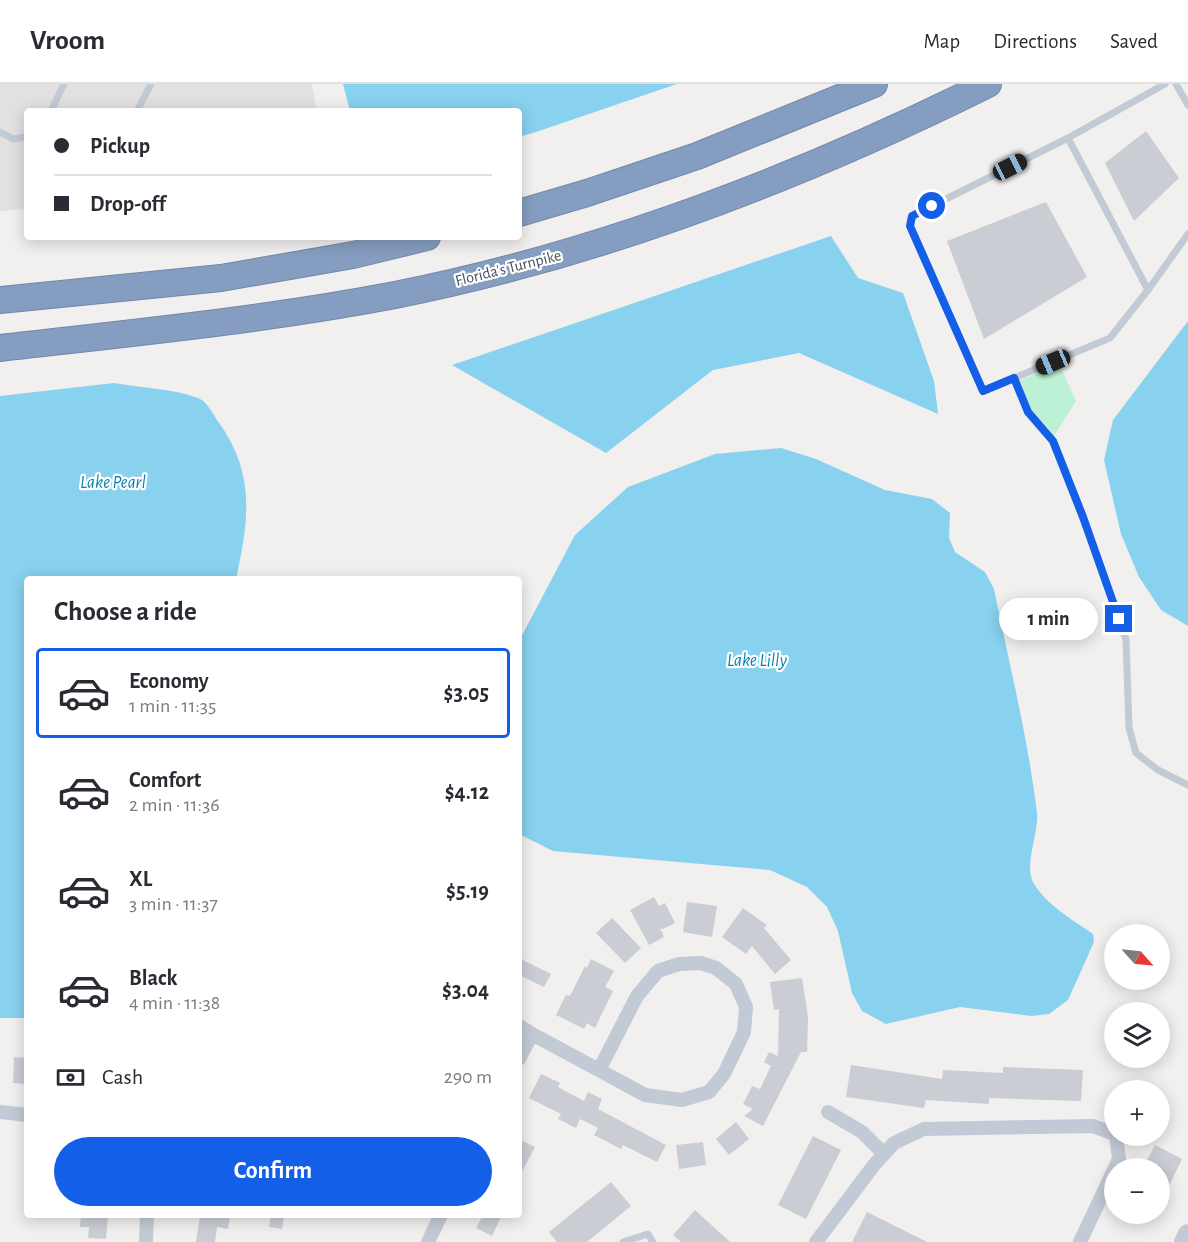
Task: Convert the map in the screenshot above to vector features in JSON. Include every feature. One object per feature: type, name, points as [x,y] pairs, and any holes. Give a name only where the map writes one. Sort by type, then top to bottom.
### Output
[{"type":"highway","points":[[522,212],[697,156],[874,84]]},
{"type":"highway","name":"Florida's Turnpike","points":[[0,348],[292,314],[495,272],[596,244],[712,205],[801,171],[902,127],[988,84]]},
{"type":"highway","points":[[0,300],[221,278],[353,255],[415,240]]},
{"type":"main road","points":[[1184,1242],[1188,1234]]},
{"type":"street","points":[[522,1028],[532,1034],[645,1095],[682,1100],[709,1092],[724,1074],[744,1032],[746,1007],[736,984],[716,968],[701,963],[679,964],[658,971],[637,996],[599,1070]]},
{"type":"street","points":[[522,1053],[532,1034]]},
{"type":"street","points":[[0,1112],[24,1115]]},
{"type":"street","points":[[828,1112],[862,1132],[884,1154]]},
{"type":"street","points":[[816,1242],[894,1143],[924,1130],[1093,1126],[1104,1130]]},
{"type":"street","points":[[1080,1242],[1119,1159],[1117,1146]]},
{"type":"street","points":[[146,1242],[147,1218]]},
{"type":"street","points":[[428,1242],[440,1218]]},
{"type":"lane","points":[[52,108],[64,84]]},
{"type":"lane","points":[[139,108],[151,84]]},
{"type":"lane","points":[[1165,84],[1068,138],[912,216],[910,226],[983,391],[1110,338],[1188,234]]},
{"type":"lane","points":[[1176,84],[1188,105]]},
{"type":"lane","points":[[0,132],[13,139],[24,137]]},
{"type":"lane","points":[[1068,138],[1148,290]]},
{"type":"lane","points":[[1014,378],[1028,412],[1053,441],[1083,517],[1126,639],[1129,728],[1136,753],[1158,770],[1188,785]]},
{"type":"lane","points":[[623,1242],[648,1234],[653,1242]]},
{"type":"shaded area","points":[[0,84],[312,84],[316,108],[24,108],[24,209],[0,211]]},
{"type":"green space","points":[[1059,364],[1076,401],[1054,436],[1031,410],[1020,380]]},
{"type":"water","points":[[343,84],[677,84],[522,136],[522,108],[349,108]]},
{"type":"water","points":[[831,236],[858,278],[903,293],[934,381],[938,414],[799,353],[713,370],[606,453],[452,365]]},
{"type":"water","points":[[1188,321],[1188,626],[1161,610],[1139,577],[1121,534],[1104,460],[1113,420]]},
{"type":"water","name":"Lake Pearl","points":[[114,383],[192,396],[203,401],[210,408],[230,440],[244,478],[246,497],[244,536],[237,576],[24,576],[24,1018],[0,1018],[0,396]]},
{"type":"water","name":"Lake Lilly","points":[[781,448],[816,459],[885,490],[932,499],[950,513],[949,538],[955,552],[985,572],[994,589],[1023,729],[1037,813],[1031,877],[1040,892],[1054,906],[1093,934],[1094,942],[1068,1000],[1049,1014],[1031,1016],[960,1007],[886,1024],[862,1011],[852,993],[838,931],[827,907],[807,887],[770,870],[553,851],[522,836],[522,635],[575,535],[628,487],[715,454]]},
{"type":"building","points":[[1146,131],[1179,178],[1134,221],[1105,163]]},
{"type":"building","points":[[1046,202],[1087,277],[984,339],[947,241]]},
{"type":"building","points":[[654,897],[659,906],[665,903],[675,923],[663,929],[660,928],[664,937],[649,945],[630,910]]},
{"type":"building","points":[[687,902],[717,906],[712,937],[683,932]]},
{"type":"building","points":[[743,908],[767,925],[764,928],[791,960],[775,974],[752,946],[746,954],[722,937]]},
{"type":"building","points":[[612,918],[641,948],[625,963],[596,933]]},
{"type":"building","points":[[591,959],[614,971],[605,987],[613,991],[595,1028],[587,1023],[584,1029],[556,1015],[566,995],[570,996]]},
{"type":"building","points":[[522,960],[551,974],[544,987],[522,976]]},
{"type":"building","points":[[802,978],[808,1017],[807,1052],[801,1052],[763,1126],[744,1116],[753,1109],[743,1104],[752,1086],[760,1089],[771,1066],[764,1062],[769,1052],[778,1056],[779,1009],[774,1010],[770,982]]},
{"type":"building","points":[[14,1057],[24,1058],[24,1084],[13,1083]]},
{"type":"building","points":[[851,1065],[942,1079],[943,1070],[1003,1073],[1003,1067],[1083,1070],[1081,1101],[989,1098],[989,1104],[926,1100],[924,1108],[846,1097]]},
{"type":"building","points":[[541,1074],[560,1083],[558,1087],[584,1101],[588,1092],[602,1099],[598,1109],[666,1145],[657,1162],[623,1145],[621,1149],[594,1135],[598,1128],[580,1119],[576,1128],[558,1119],[561,1114],[529,1098]]},
{"type":"building","points":[[736,1122],[749,1139],[729,1155],[716,1139]]},
{"type":"building","points":[[813,1136],[841,1150],[806,1219],[778,1205]]},
{"type":"building","points":[[522,1140],[535,1147],[522,1171]]},
{"type":"building","points":[[703,1142],[706,1165],[679,1169],[676,1145]]},
{"type":"building","points":[[1154,1146],[1157,1146],[1182,1159],[1170,1184],[1170,1158],[1148,1158]]},
{"type":"building","points":[[611,1182],[631,1206],[587,1242],[557,1242],[549,1232]]},
{"type":"building","points":[[695,1210],[730,1242],[681,1242],[673,1235]]},
{"type":"building","points":[[867,1212],[927,1242],[852,1242]]},
{"type":"building","points":[[81,1218],[108,1218],[106,1239],[88,1238],[89,1227],[80,1227]]},
{"type":"building","points":[[200,1218],[230,1218],[228,1229],[217,1227],[215,1242],[196,1242]]},
{"type":"building","points":[[270,1218],[284,1218],[282,1229],[269,1227]]},
{"type":"building","points":[[481,1218],[501,1218],[492,1236],[476,1228]]},
{"type":"route","points":[[932,206],[912,216],[910,226],[983,391],[1014,378],[1028,412],[1053,441],[1119,619]]}]
